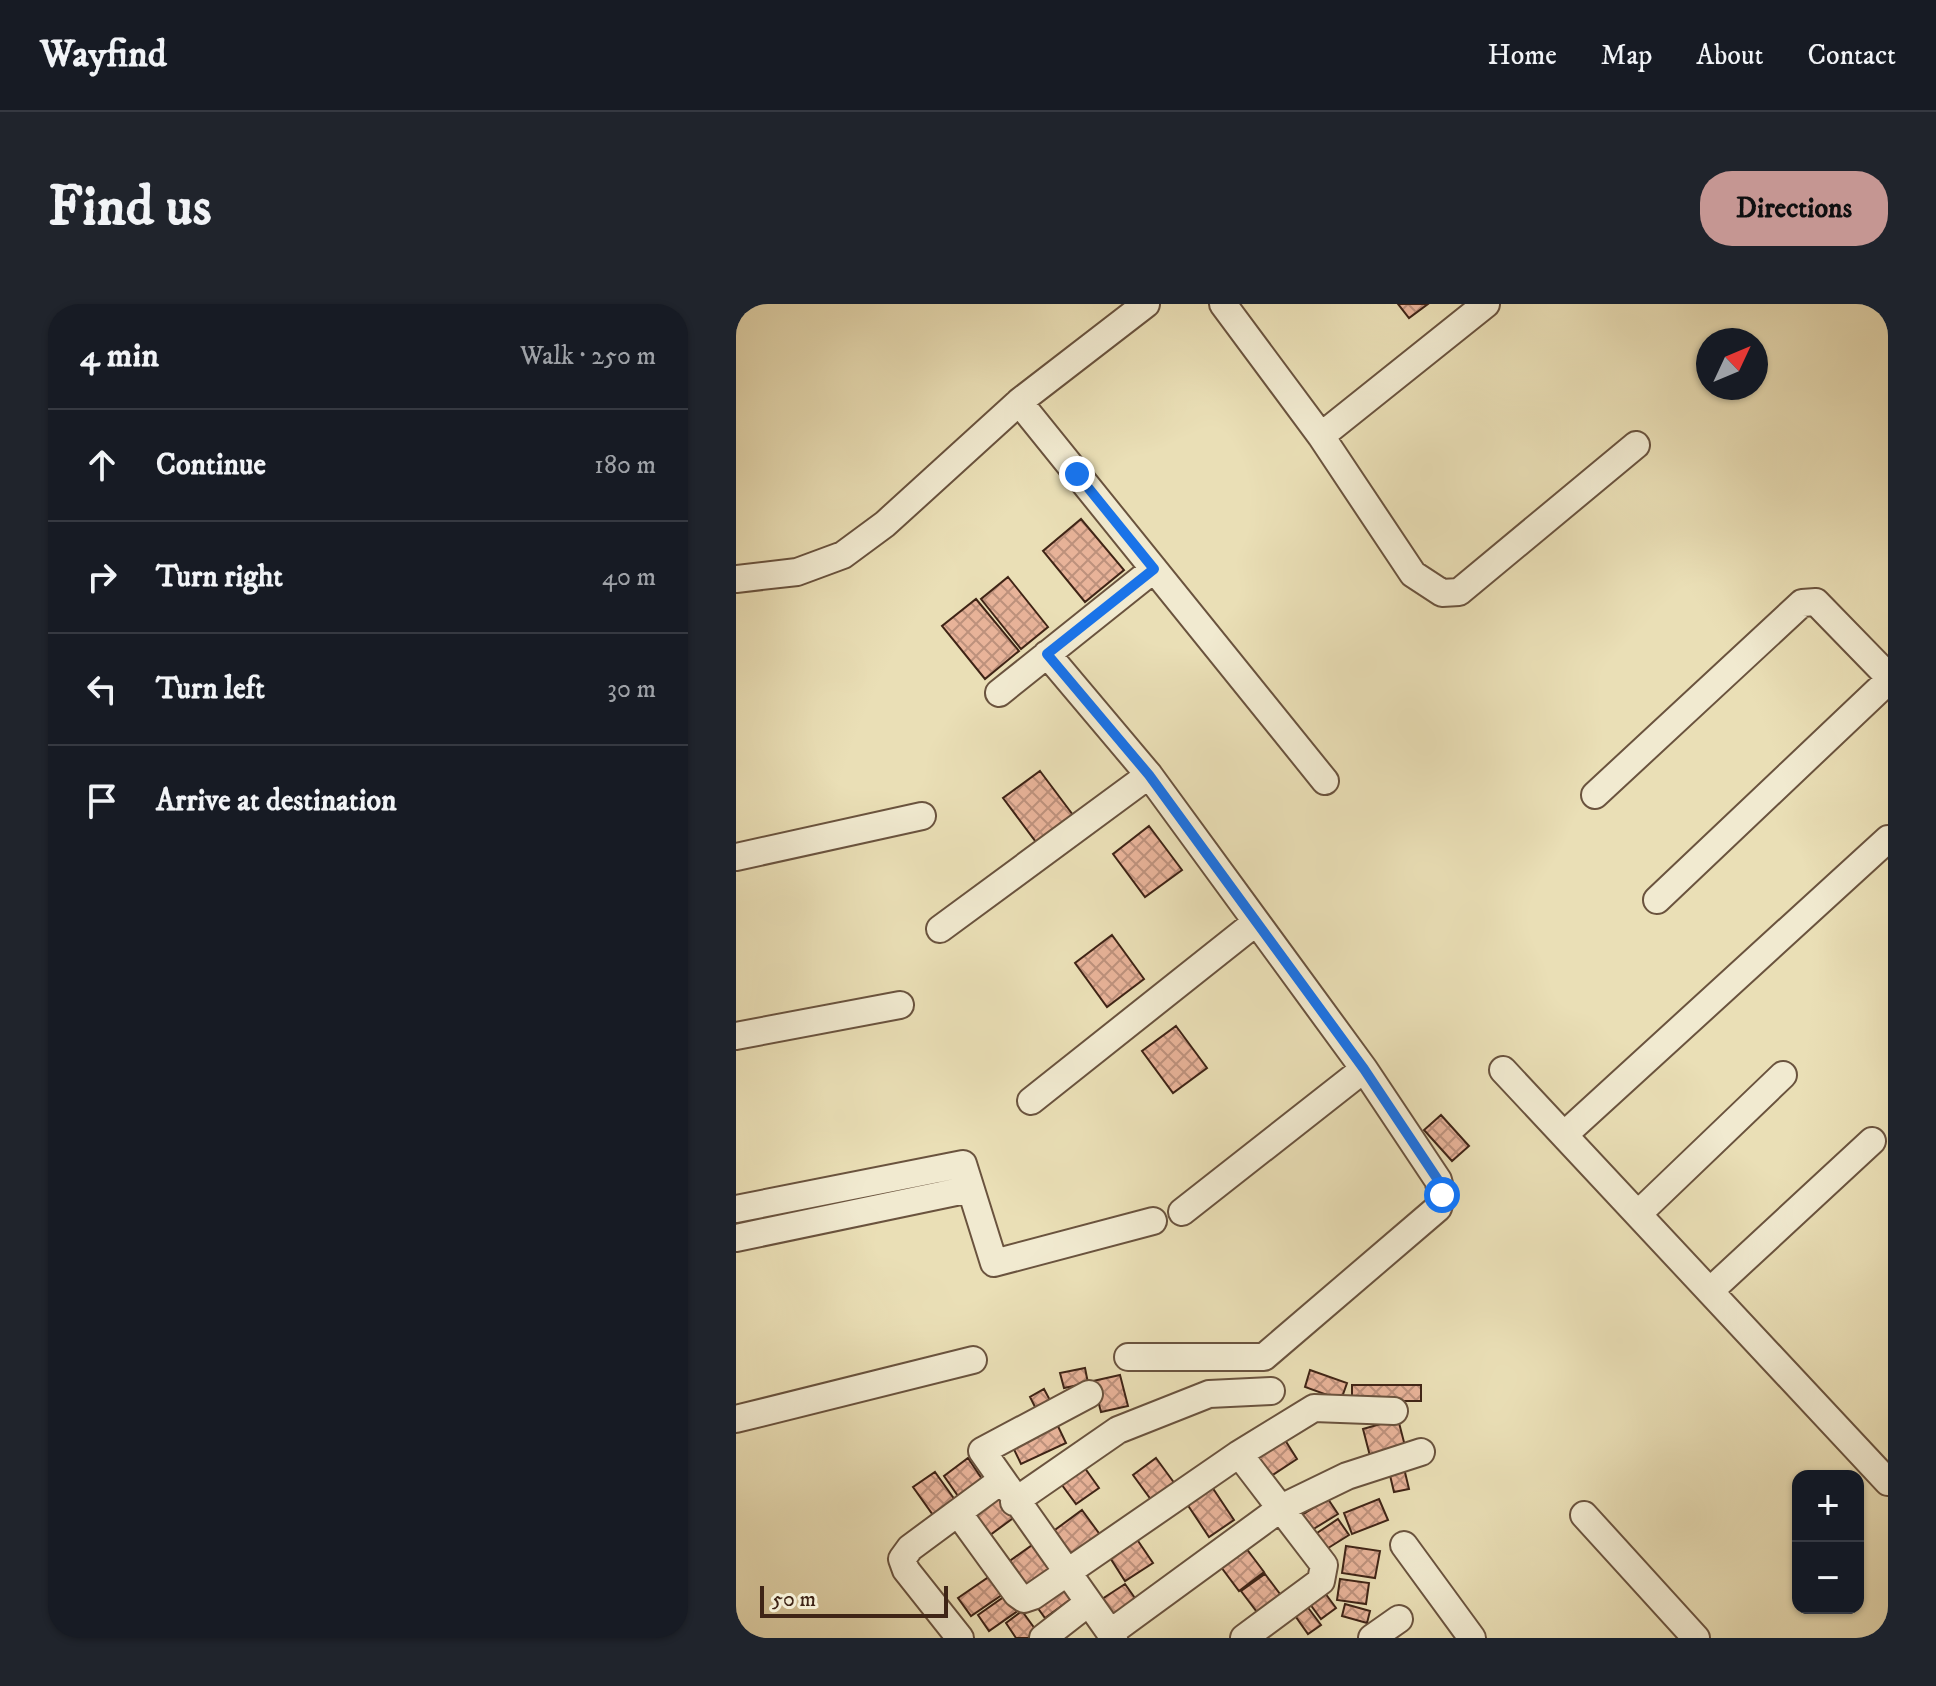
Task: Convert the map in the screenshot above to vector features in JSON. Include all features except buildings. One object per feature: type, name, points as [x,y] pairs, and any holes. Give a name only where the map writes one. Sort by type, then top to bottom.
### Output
[{"type":"street","points":[[736,579],[797,572],[843,555],[885,524],[1019,402],[1146,304]]},
{"type":"street","points":[[1223,304],[1321,436],[1413,574],[1442,593],[1459,592],[1636,445]]},
{"type":"street","points":[[1321,436],[1486,304]]},
{"type":"street","points":[[1019,402],[1325,781]]},
{"type":"street","points":[[999,693],[1154,569]]},
{"type":"street","points":[[1595,795],[1802,603],[1816,602],[1888,679],[1657,900]]},
{"type":"street","points":[[1047,654],[1149,775],[1364,1069],[1438,1180],[1442,1195],[1438,1208],[1264,1357],[1128,1357]]},
{"type":"street","points":[[940,929],[1149,775]]},
{"type":"street","points":[[736,857],[922,816]]},
{"type":"street","points":[[1564,1135],[1888,839]]},
{"type":"street","points":[[1031,1101],[1255,923]]},
{"type":"street","points":[[736,1036],[900,1005]]},
{"type":"street","points":[[1182,1212],[1364,1069]]},
{"type":"street","points":[[1503,1070],[1888,1482]]},
{"type":"street","points":[[1638,1214],[1783,1075]]},
{"type":"street","points":[[1710,1291],[1872,1141]]},
{"type":"street","points":[[736,1209],[963,1164],[994,1263],[1153,1221]]},
{"type":"street","points":[[736,1238],[970,1189]]},
{"type":"street","points":[[736,1419],[973,1360]]},
{"type":"street","points":[[960,1638],[906,1570],[902,1559],[910,1548],[959,1514],[1008,1491],[1118,1430],[1209,1394],[1271,1391]]},
{"type":"street","points":[[1089,1394],[982,1451],[1112,1636],[1281,1508],[1347,1476],[1421,1452]]},
{"type":"street","points":[[959,1514],[1017,1594],[1024,1599],[1239,1454],[1314,1408],[1394,1411]]},
{"type":"street","points":[[1239,1454],[1324,1565],[1325,1573],[1321,1581],[1244,1638]]},
{"type":"street","points":[[1584,1515],[1696,1638]]},
{"type":"street","points":[[1404,1545],[1472,1638]]},
{"type":"street","points":[[1043,1638],[1088,1603]]},
{"type":"street","points":[[1372,1638],[1399,1619]]},
{"type":"route","points":[[1077,474],[1154,569],[1047,654],[1149,775],[1364,1069],[1438,1180],[1442,1195]]}]
